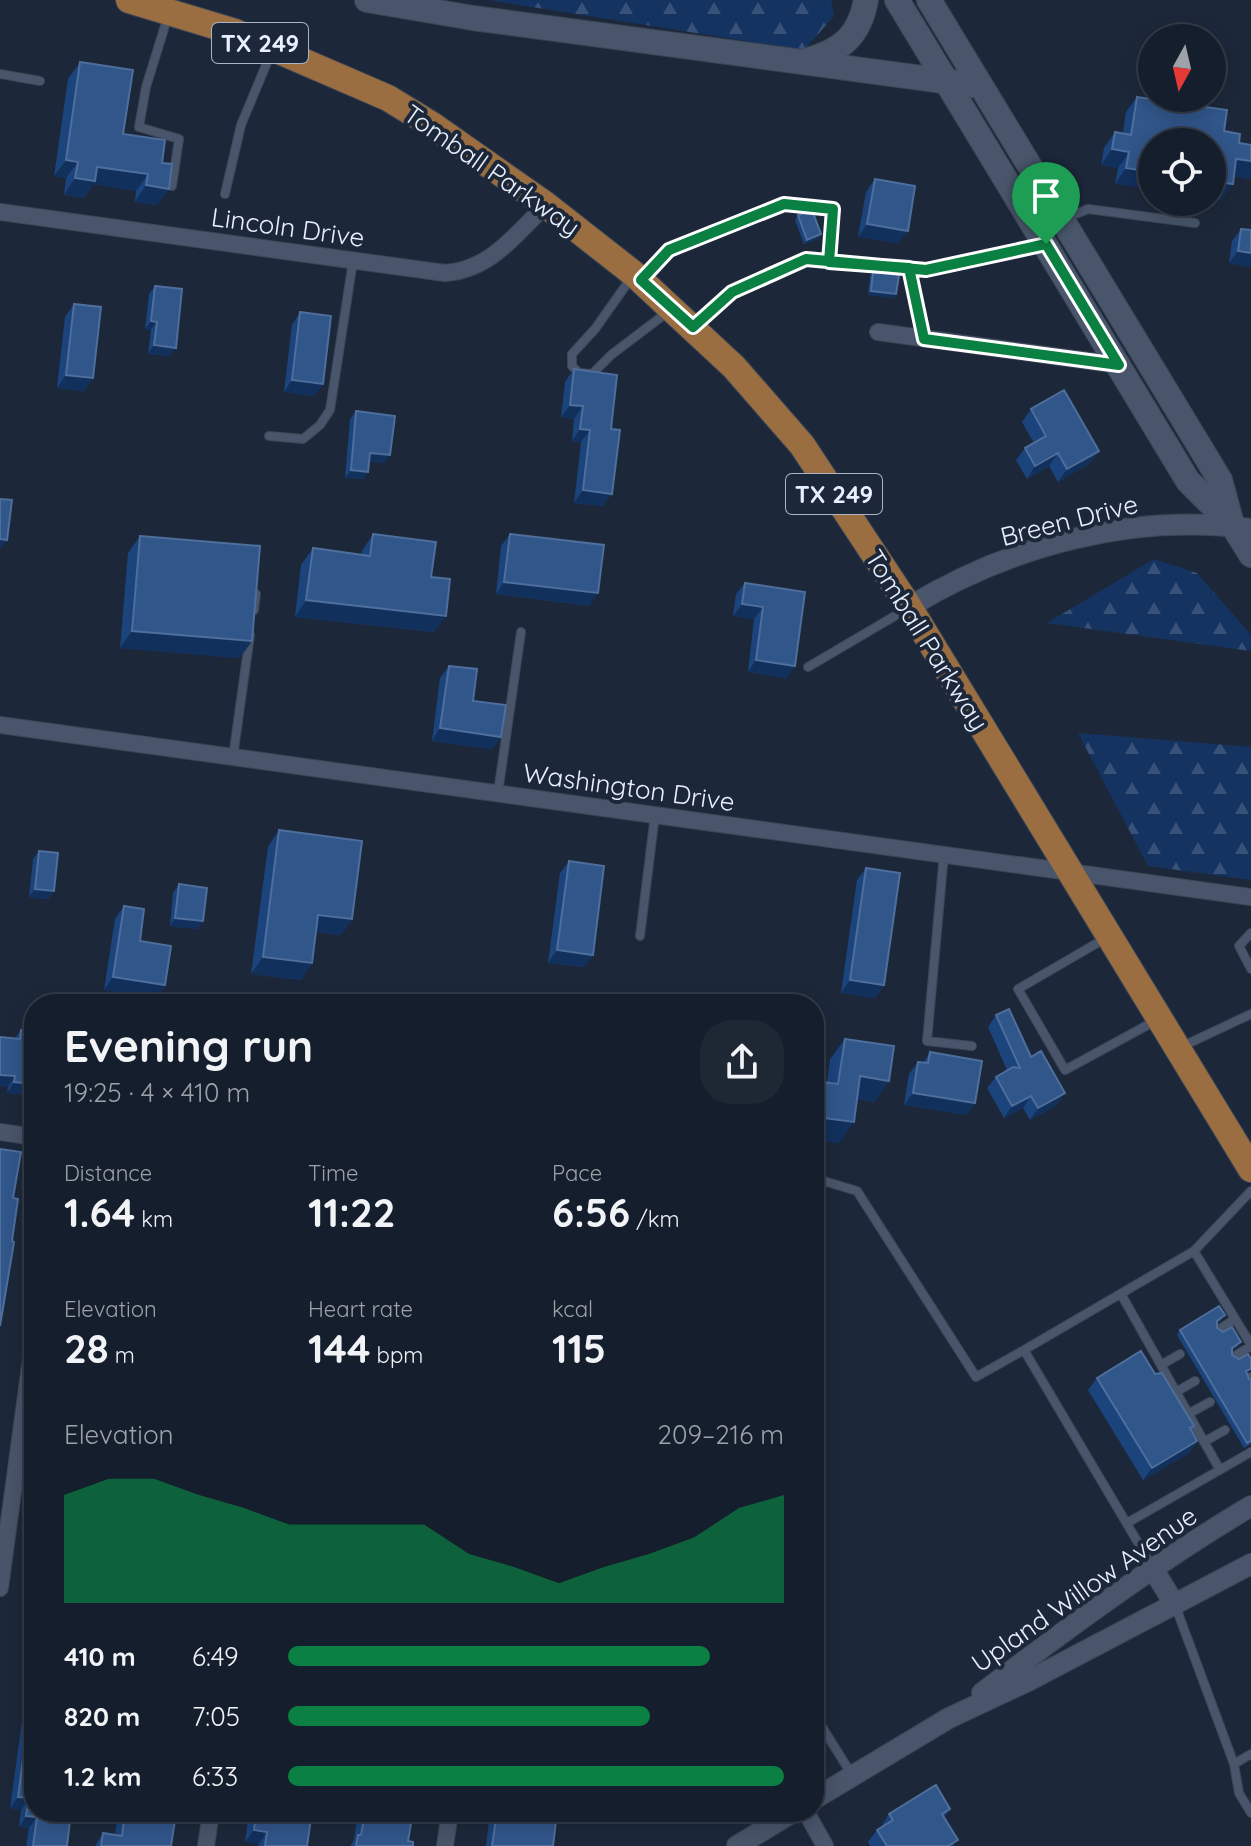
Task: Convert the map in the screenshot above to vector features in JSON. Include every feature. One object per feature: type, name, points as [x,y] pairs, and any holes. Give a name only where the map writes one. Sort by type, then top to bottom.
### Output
[{"type":"main road","name":"Tomball Parkway","points":[[129,0],[235,32],[388,98],[546,205],[637,277],[734,367],[802,445],[909,607],[1251,1169]]},
{"type":"main road","points":[[367,0],[473,18],[981,86]]},
{"type":"main road","points":[[798,63],[830,54],[848,40],[861,20],[866,0]]},
{"type":"main road","points":[[897,0],[1188,481],[1242,528]]},
{"type":"main road","points":[[929,0],[1220,480],[1251,555]]},
{"type":"street","name":"Lincoln Drive","points":[[0,212],[445,273],[466,272],[498,252],[546,205]]},
{"type":"street","points":[[878,332],[1119,365]]},
{"type":"street","name":"Breen Drive","points":[[909,607],[988,567],[1039,548],[1093,534],[1199,523],[1242,528]]},
{"type":"street","name":"Washington Drive","points":[[0,725],[1251,897]]},
{"type":"street","points":[[0,1132],[24,1136]]},
{"type":"street","points":[[0,1588],[24,1410]]},
{"type":"street","name":"Upland Willow Avenue","points":[[949,1718],[1153,1569],[1251,1506]]},
{"type":"street","name":"Upland Willow Avenue","points":[[824,1793],[949,1718],[1251,1564]]},
{"type":"street","points":[[1153,1569],[1175,1605]]},
{"type":"street","points":[[206,1846],[210,1822]]},
{"type":"street","points":[[445,1846],[449,1822]]},
{"type":"street","points":[[737,1846],[777,1822]]},
{"type":"street","points":[[812,1822],[825,1846]]},
{"type":"lane","points":[[170,11],[146,87],[139,127],[179,139],[172,186]]},
{"type":"lane","points":[[225,194],[241,125],[273,49]]},
{"type":"lane","points":[[0,74],[40,81]]},
{"type":"lane","points":[[672,308],[611,355],[592,374],[579,373],[572,366],[572,354],[637,277],[669,250],[784,204],[833,209],[829,262]]},
{"type":"lane","points":[[1062,219],[1088,209],[1195,223]]},
{"type":"lane","points":[[693,327],[732,292],[806,259],[926,270],[1046,244]]},
{"type":"lane","points":[[269,436],[303,439],[320,425],[330,410],[353,261]]},
{"type":"lane","points":[[909,268],[924,339]]},
{"type":"lane","points":[[233,757],[256,594]]},
{"type":"lane","points":[[808,667],[909,607]]},
{"type":"lane","points":[[498,793],[521,632]]},
{"type":"lane","points":[[640,936],[655,815]]},
{"type":"lane","points":[[944,854],[927,1041],[972,1046]]},
{"type":"lane","points":[[1251,933],[1239,946],[1251,969]]},
{"type":"lane","points":[[1110,936],[1018,989],[1065,1070],[1160,1018]]},
{"type":"lane","points":[[1178,1048],[1251,1014]]},
{"type":"lane","points":[[824,1181],[857,1191],[976,1377],[1194,1251],[1251,1191]]},
{"type":"lane","points":[[1194,1251],[1251,1346],[1235,1356]]},
{"type":"lane","points":[[1121,1294],[1220,1470]]},
{"type":"lane","points":[[1220,1329],[1235,1319]]},
{"type":"lane","points":[[1024,1350],[1153,1569]]},
{"type":"lane","points":[[1161,1365],[1180,1354]]},
{"type":"lane","points":[[1176,1392],[1195,1381]]},
{"type":"lane","points":[[1188,1414],[1210,1402]]},
{"type":"lane","points":[[1204,1442],[1225,1430]]},
{"type":"lane","points":[[1127,1523],[1251,1452]]},
{"type":"lane","points":[[1175,1605],[1234,1764],[1239,1793],[1251,1813]]},
{"type":"lane","points":[[824,1730],[853,1776]]},
{"type":"lane","points":[[1234,1764],[1251,1754]]},
{"type":"green space","points":[[488,0],[831,0],[834,16],[804,50]]},
{"type":"green space","points":[[1154,559],[1197,573],[1251,635],[1251,651],[1047,623]]},
{"type":"green space","points":[[1078,733],[1251,747],[1251,880],[1148,866]]},
{"type":"building","points":[[80,62],[133,70],[123,134],[165,140],[162,163],[172,164],[169,189],[146,185],[148,174],[97,167],[95,181],[75,178],[78,162],[66,160]]},
{"type":"building","points":[[1137,97],[1138,112],[1227,110],[1224,128],[1138,128],[1138,170],[1126,168],[1129,152],[1112,149],[1115,132],[1131,135]]},
{"type":"building","points":[[1226,131],[1240,134],[1239,143],[1251,145],[1251,161],[1236,159],[1233,184],[1226,183]]},
{"type":"building","points":[[875,179],[915,186],[908,231],[867,224]]},
{"type":"building","points":[[812,210],[821,234],[807,240],[798,215]]},
{"type":"building","points":[[1241,229],[1251,230],[1251,253],[1238,251]]},
{"type":"building","points":[[873,272],[899,275],[896,294],[871,291]]},
{"type":"building","points":[[155,286],[182,289],[176,348],[154,345],[157,322],[151,321]]},
{"type":"building","points":[[74,304],[101,307],[93,378],[66,375]]},
{"type":"building","points":[[300,312],[331,316],[323,384],[292,380]]},
{"type":"building","points":[[574,369],[617,375],[611,429],[620,430],[612,494],[583,490],[590,430],[580,429],[583,406],[570,405]]},
{"type":"building","points":[[1064,390],[1099,451],[1067,469],[1058,453],[1035,466],[1025,448],[1046,436],[1031,409]]},
{"type":"building","points":[[356,411],[395,416],[390,455],[370,453],[368,472],[351,470]]},
{"type":"building","points":[[0,499],[12,500],[7,540],[0,539]]},
{"type":"building","points":[[373,534],[436,542],[431,577],[450,579],[446,616],[306,600],[313,548],[370,556]]},
{"type":"building","points":[[510,534],[604,545],[598,593],[504,582]]},
{"type":"building","points":[[140,536],[260,546],[252,641],[132,631]]},
{"type":"building","points":[[745,583],[805,592],[795,666],[756,660],[763,607],[742,604]]},
{"type":"building","points":[[449,666],[477,669],[473,701],[506,705],[501,737],[440,728]]},
{"type":"building","points":[[279,830],[362,841],[352,919],[318,915],[312,963],[263,957]]},
{"type":"building","points":[[39,851],[58,853],[54,891],[35,889]]},
{"type":"building","points":[[569,861],[604,866],[593,955],[557,950]]},
{"type":"building","points":[[866,868],[900,873],[884,985],[850,980]]},
{"type":"building","points":[[179,884],[207,888],[203,921],[175,918]]},
{"type":"building","points":[[124,906],[144,909],[140,941],[171,946],[165,985],[113,977]]},
{"type":"building","points":[[1009,1009],[1031,1057],[1041,1051],[1065,1093],[1038,1108],[1031,1096],[1012,1106],[996,1077],[1013,1067],[1020,1068],[996,1015]]},
{"type":"building","points":[[21,1030],[24,1030],[24,1083],[14,1082],[15,1076],[0,1075],[0,1037],[20,1039]]},
{"type":"building","points":[[845,1039],[894,1046],[889,1081],[860,1076],[854,1122],[824,1118],[824,1082],[838,1084]]},
{"type":"building","points":[[930,1052],[982,1061],[975,1103],[913,1093],[918,1062],[928,1063]]},
{"type":"building","points":[[0,1149],[21,1152],[13,1198],[18,1199],[14,1242],[0,1326]]},
{"type":"building","points":[[1219,1306],[1225,1315],[1217,1321],[1217,1328],[1223,1332],[1232,1327],[1241,1342],[1232,1348],[1232,1355],[1239,1359],[1248,1354],[1251,1359],[1251,1369],[1246,1371],[1251,1380],[1251,1441],[1247,1443],[1180,1330]]},
{"type":"building","points":[[1141,1351],[1155,1374],[1162,1373],[1194,1426],[1190,1428],[1197,1441],[1152,1468],[1097,1378]]},
{"type":"building","points":[[24,1752],[24,1798],[18,1797]]},
{"type":"building","points":[[936,1785],[950,1809],[942,1814],[958,1840],[948,1846],[887,1846],[877,1830],[893,1820],[889,1814]]},
{"type":"building","points":[[36,1822],[70,1822],[67,1846],[33,1846]]},
{"type":"building","points":[[124,1822],[175,1822],[171,1846],[101,1846],[103,1833],[122,1836]]},
{"type":"building","points":[[255,1822],[311,1822],[307,1846],[265,1846],[267,1832],[254,1830]]},
{"type":"building","points":[[363,1822],[411,1822],[408,1841],[413,1842],[413,1846],[356,1846],[358,1835],[361,1835]]},
{"type":"building","points":[[496,1822],[556,1822],[553,1846],[492,1846]]},
{"type":"route","points":[[1046,244],[926,270],[829,262],[806,259],[732,292],[693,327],[641,280],[669,250],[784,204],[833,209],[829,262],[909,268],[924,339],[1119,365],[1046,244]]}]
